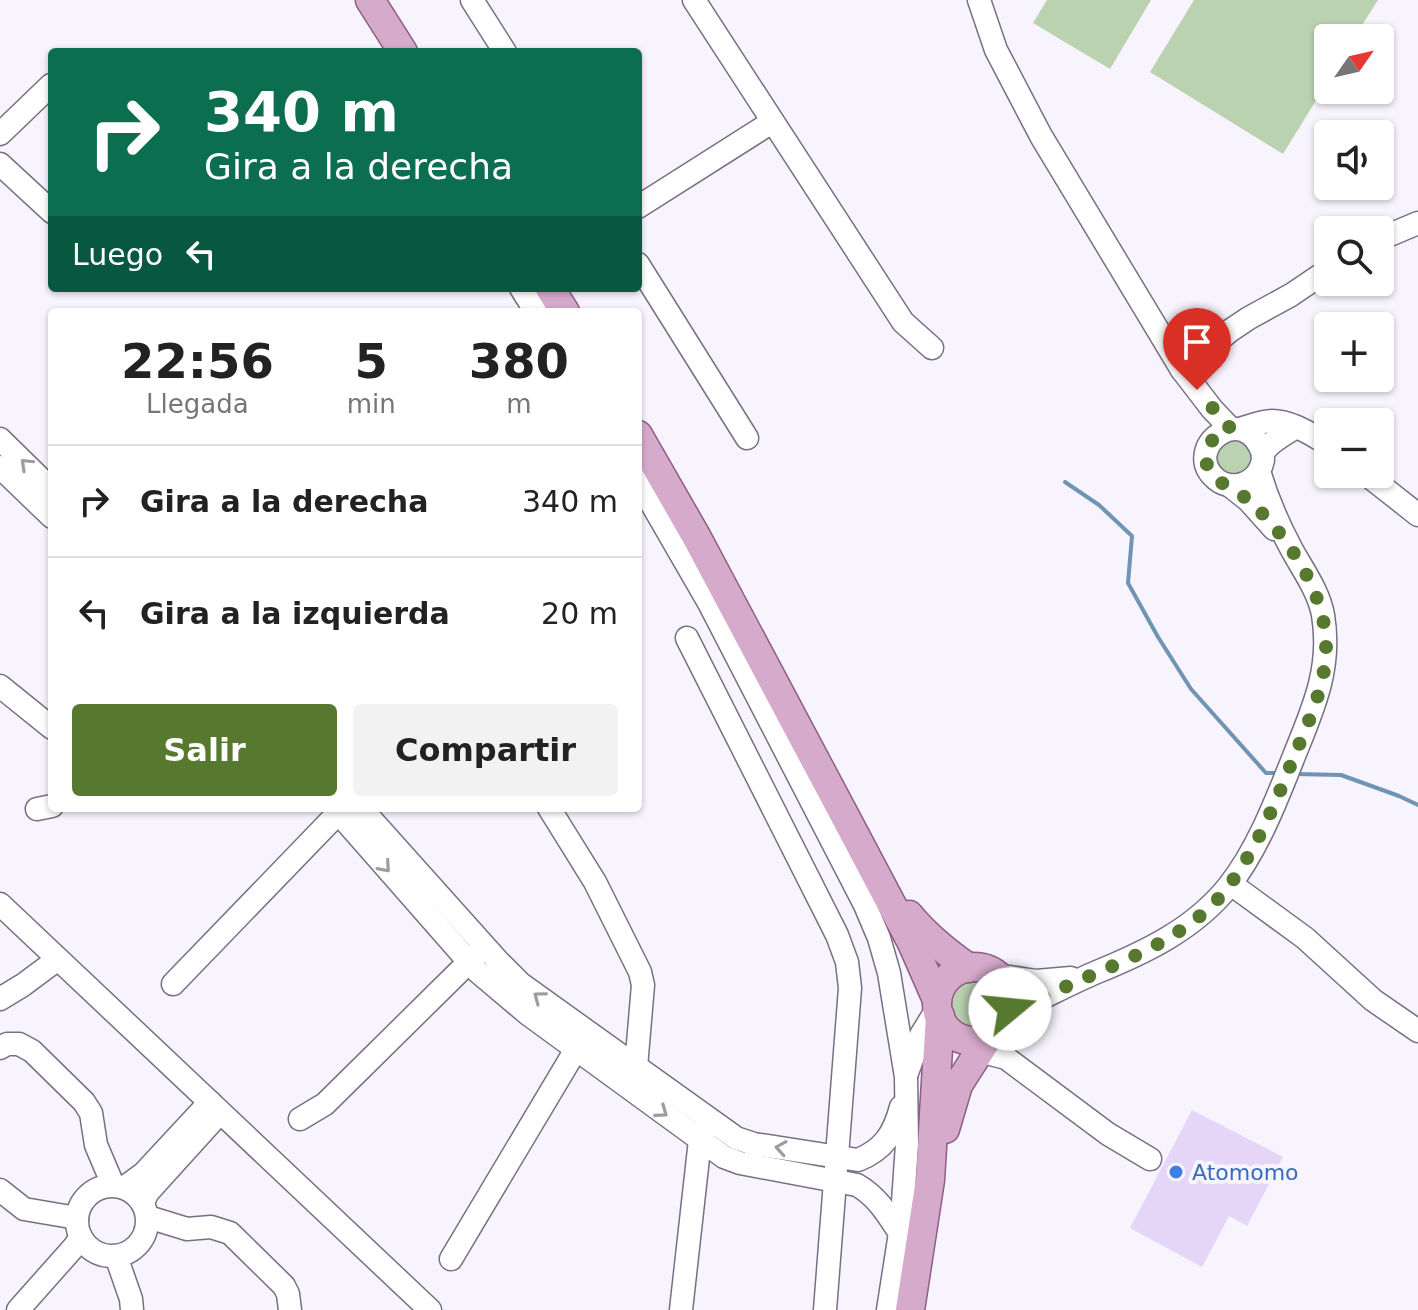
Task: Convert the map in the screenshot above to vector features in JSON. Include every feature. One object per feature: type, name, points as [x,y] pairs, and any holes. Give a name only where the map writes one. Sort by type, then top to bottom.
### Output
[{"type":"main road","points":[[370,0],[400,48]]},
{"type":"main road","points":[[642,444],[687,542],[912,943],[945,1027],[960,1038],[979,1041],[992,1036]]},
{"type":"main road","points":[[876,874],[939,947],[1008,990],[1010,1009],[958,1085],[930,1180]]},
{"type":"main road","points":[[910,1310],[930,1180],[940,990],[951,975],[982,971]]},
{"type":"street","points":[[472,0],[502,48]]},
{"type":"street","points":[[694,0],[903,322],[932,348]]},
{"type":"street","points":[[979,0],[996,50],[1041,136],[1182,370],[1212,409],[1235,429],[1255,437],[1268,499],[1323,611],[1325,664],[1318,696],[1273,808],[1231,884],[1204,912],[1172,936],[1124,962],[1025,1006],[992,1036],[1006,1058],[1108,1134],[1150,1159]]},
{"type":"street","points":[[0,134],[48,88]]},
{"type":"street","points":[[642,204],[772,122]]},
{"type":"street","points":[[0,164],[48,208]]},
{"type":"street","points":[[1394,233],[1418,223]]},
{"type":"street","points":[[642,270],[747,438]]},
{"type":"street","points":[[1182,370],[1240,324],[1314,279]]},
{"type":"street","points":[[1182,370],[1209,443]]},
{"type":"street","points":[[1291,548],[1248,500],[1214,477],[1206,461],[1206,452],[1209,443],[1222,431],[1271,421],[1296,427],[1314,437]]},
{"type":"street","points":[[1229,485],[1247,483],[1254,478],[1279,437],[1296,427]]},
{"type":"street","points":[[0,439],[48,486]]},
{"type":"street","points":[[0,467],[48,513]]},
{"type":"street","points":[[642,485],[687,542]]},
{"type":"street","points":[[1384,488],[1418,515]]},
{"type":"street","points":[[717,597],[865,905],[889,973],[906,1077],[907,1144],[900,1233],[888,1310]]},
{"type":"street","points":[[687,638],[830,921],[847,962],[850,988],[825,1310]]},
{"type":"street","points":[[0,686],[48,725]]},
{"type":"street","points":[[173,984],[336,812]]},
{"type":"street","points":[[340,812],[477,954],[521,984],[581,1041],[705,1130],[724,1157],[740,1163],[857,1185],[870,1192],[879,1202],[917,1259]]},
{"type":"street","points":[[364,812],[477,954]]},
{"type":"street","points":[[551,812],[595,882],[640,972],[643,985],[632,1077]]},
{"type":"street","points":[[1231,884],[1305,938],[1373,1000],[1418,1031]]},
{"type":"street","points":[[0,904],[420,1307]]},
{"type":"street","points":[[300,1119],[325,1104],[477,954]]},
{"type":"street","points":[[0,999],[58,959]]},
{"type":"street","points":[[982,971],[1036,981],[1096,973]]},
{"type":"street","points":[[705,1130],[754,1144],[836,1157],[858,1160],[872,1154],[887,1141],[895,1128],[906,1077],[921,1035],[938,1008]]},
{"type":"street","points":[[451,1259],[581,1041]]},
{"type":"street","points":[[0,1048],[7,1044],[19,1044],[32,1051],[84,1102],[91,1113],[96,1145],[119,1186],[135,1193],[145,1209],[187,1229],[211,1227],[230,1233],[284,1286],[290,1310]]},
{"type":"street","points":[[132,1310],[131,1299],[92,1240],[85,1198],[102,1187],[119,1186],[144,1173],[215,1107]]},
{"type":"street","points":[[0,1190],[24,1209],[92,1240],[133,1250],[148,1226],[145,1209],[148,1192],[215,1107]]},
{"type":"street","points":[[681,1310],[705,1130]]},
{"type":"street","points":[[18,1310],[74,1247],[92,1240]]},
{"type":"street","points":[[34,1310],[77,1264],[92,1240]]},
{"type":"green space","points":[[1047,0],[1151,0],[1110,69],[1033,23]]},
{"type":"green space","points":[[1194,0],[1378,0],[1363,24],[1314,24],[1314,104],[1283,154],[1150,72]]},
{"type":"green space","points":[[1244,434],[1256,469],[1223,479],[1210,451]]},
{"type":"green space","points":[[975,978],[993,986],[1001,1004],[993,1022],[975,1030],[957,1022],[949,1004],[957,986]]},
{"type":"building","points":[[1192,1110],[1283,1157],[1247,1226],[1229,1216],[1202,1267],[1130,1228]]},
{"type":"waterway","points":[[1065,482],[1099,505],[1132,536],[1128,583],[1158,637],[1191,689],[1266,773],[1278,773]]},
{"type":"waterway","points":[[1295,774],[1341,775],[1418,805]]},
{"type":"place","name":"Atomomo","points":[[1176,1172]]},
{"type":"route","points":[[1010,1009],[1008,1018],[1025,1006],[1146,951],[1172,936],[1216,900],[1231,884],[1256,843],[1318,696],[1325,664],[1323,611],[1310,580],[1291,548],[1248,500],[1214,477],[1209,469],[1206,461],[1209,443],[1222,431],[1231,429],[1197,390]]}]
